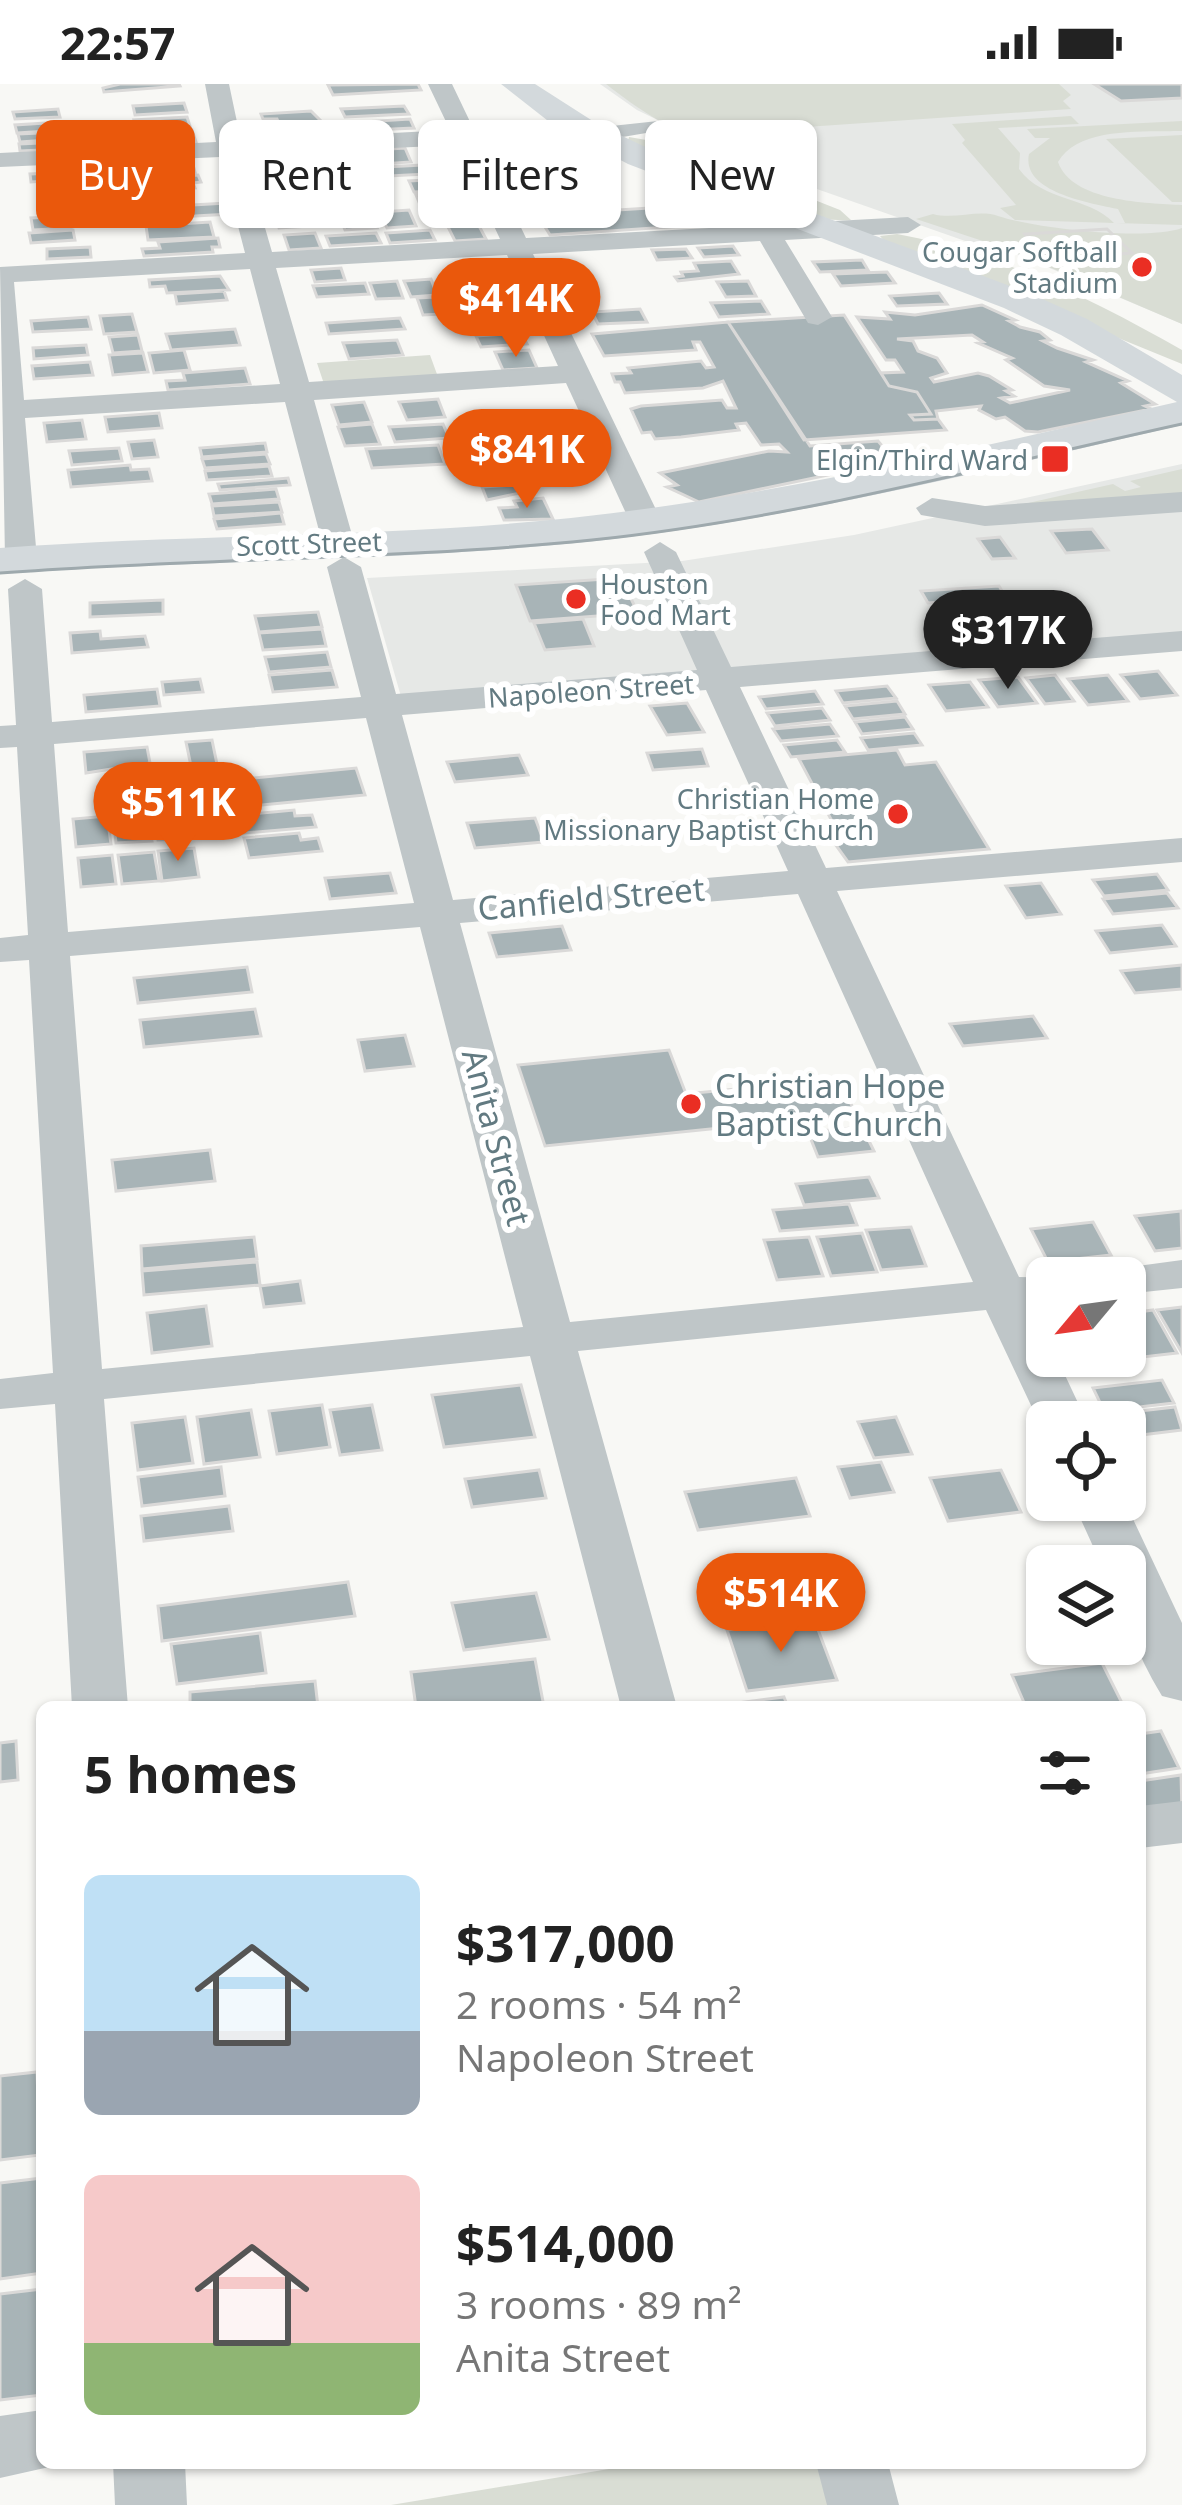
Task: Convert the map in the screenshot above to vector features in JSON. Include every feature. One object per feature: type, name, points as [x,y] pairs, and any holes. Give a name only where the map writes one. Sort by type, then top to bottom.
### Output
[{"type":"main road","points":[[516,84],[570,120]]},
{"type":"main road","points":[[610,103],[645,124]]},
{"type":"main road","points":[[621,149],[1033,310],[1139,362],[1182,392]]},
{"type":"main road","points":[[817,194],[1051,279]]},
{"type":"main road","name":"Scott Street","points":[[653,537],[1182,413]]},
{"type":"main road","name":"Scott Street","points":[[12,575],[653,537],[801,534],[1138,463]]},
{"type":"street","name":"Anita Street","points":[[217,84],[224,120]]},
{"type":"street","points":[[440,84],[457,120]]},
{"type":"street","points":[[0,160],[219,150]]},
{"type":"street","points":[[100,1701],[49,946],[17,736],[0,278],[262,259],[908,225]]},
{"type":"street","name":"Anita Street","points":[[253,228],[647,1701]]},
{"type":"street","points":[[505,228],[812,880],[1025,1291],[1056,1401]]},
{"type":"street","points":[[767,231],[818,317]]},
{"type":"street","points":[[7,410],[576,374]]},
{"type":"street","points":[[932,508],[985,516],[1182,502]]},
{"type":"street","name":"Napoleon Street","points":[[17,736],[1182,641]]},
{"type":"street","name":"Canfield Street","points":[[0,950],[436,910],[1180,854]]},
{"type":"street","points":[[1146,1278],[1182,1274]]},
{"type":"street","points":[[0,1394],[1025,1291]]},
{"type":"street","points":[[1108,1521],[1182,1682]]},
{"type":"street","points":[[1146,1826],[1182,1822]]},
{"type":"street","points":[[0,2447],[36,2442]]},
{"type":"street","points":[[149,2469],[151,2505]]},
{"type":"street","points":[[854,2469],[863,2505]]},
{"type":"shaded area","points":[[600,84],[1182,84],[1182,324],[1007,250],[968,242],[817,189],[817,120],[658,120]]},
{"type":"shaded area","points":[[606,84],[1059,84],[1071,95],[1063,101],[1071,109],[817,126],[817,120],[659,120]]},
{"type":"shaded area","points":[[1071,116],[1079,124],[998,128],[1020,153],[1019,169],[1029,180],[1114,223],[1015,220],[1000,208],[1016,205],[962,143],[965,140],[952,124]]},
{"type":"shaded area","points":[[1182,121],[1182,131],[1132,132],[1081,142],[1058,162],[1066,175],[1094,193],[1182,205],[1182,225],[1115,223],[1125,223],[1118,209],[1060,193],[1036,178],[1029,167],[1029,154],[1050,138],[1035,138],[1027,129]]},
{"type":"shaded area","points":[[1182,135],[1182,202],[1172,202],[1106,139]]},
{"type":"shaded area","points":[[629,137],[645,140],[645,149],[628,141]]},
{"type":"shaded area","points":[[817,201],[851,220],[817,218]]},
{"type":"shaded area","name":"Cougar Softball Stadium","points":[[933,214],[991,214],[1091,232],[1182,228],[1182,324],[1007,249],[916,219]]},
{"type":"shaded area","points":[[897,234],[971,252],[1080,296],[1182,350],[1182,364],[886,243],[880,236]]},
{"type":"shaded area","points":[[430,355],[438,377],[324,384],[317,363]]},
{"type":"shaded area","points":[[1182,464],[1182,632],[402,700],[367,578],[682,561],[854,535]]},
{"type":"shaded area","points":[[1182,469],[1182,493],[1010,507],[1113,484],[1125,491],[1141,487],[1130,481]]},
{"type":"shaded area","points":[[609,2469],[854,2469],[863,2505],[391,2505]]},
{"type":"building","points":[[418,84],[421,90],[333,95],[328,85]]},
{"type":"building","points":[[1094,84],[1182,84],[1182,98],[1121,101]]},
{"type":"building","points":[[180,86],[104,92],[103,88]]},
{"type":"building","points":[[184,103],[187,112],[135,115],[133,106]]},
{"type":"building","points":[[404,106],[409,114],[345,117],[341,109]]},
{"type":"building","points":[[58,109],[60,117],[15,119],[13,112]]},
{"type":"building","points":[[311,111],[320,120],[263,119],[261,114]]},
{"type":"building","points":[[410,119],[414,128],[394,129],[394,120]]},
{"type":"building","points":[[36,124],[36,132],[17,133],[15,125]]},
{"type":"building","points":[[36,133],[36,141],[20,142],[18,134]]},
{"type":"building","points":[[36,143],[36,150],[20,151],[19,144]]},
{"type":"building","points":[[405,148],[411,162],[394,163],[394,149]]},
{"type":"building","points":[[418,165],[418,174],[394,176],[394,167]]},
{"type":"building","points":[[219,203],[219,215],[195,216],[195,205]]},
{"type":"building","points":[[645,208],[645,228],[654,228],[550,235],[546,228],[621,228],[621,210]]},
{"type":"building","points":[[409,210],[416,226],[394,228],[394,211]]},
{"type":"building","points":[[210,222],[214,237],[148,240],[146,228],[195,228],[195,223]]},
{"type":"building","points":[[448,228],[480,228],[486,239],[455,241]]},
{"type":"building","points":[[1107,229],[1132,253],[1048,259],[1025,234]]},
{"type":"building","points":[[1107,229],[1132,253],[1048,259],[1026,234]]},
{"type":"building","points":[[73,230],[75,240],[31,243],[29,233]]},
{"type":"building","points":[[430,230],[435,240],[390,243],[386,233]]},
{"type":"building","points":[[315,233],[321,248],[289,250],[284,235]]},
{"type":"building","points":[[376,233],[381,243],[330,246],[326,236]]},
{"type":"building","points":[[218,238],[220,247],[212,247],[213,252],[144,256],[142,249],[160,248],[158,242]]},
{"type":"building","points":[[733,246],[739,255],[704,257],[698,248]]},
{"type":"building","points":[[90,247],[91,257],[47,259],[47,249]]},
{"type":"building","points":[[686,249],[692,258],[657,260],[652,250]]},
{"type":"building","points":[[862,260],[868,270],[820,272],[813,262]]},
{"type":"building","points":[[731,261],[739,274],[678,281],[675,277],[698,271],[694,263]]},
{"type":"building","points":[[341,268],[345,280],[315,282],[311,270]]},
{"type":"building","points":[[887,272],[895,283],[841,286],[833,274]]},
{"type":"building","points":[[220,276],[229,290],[167,293],[165,286],[150,287],[149,280]]},
{"type":"building","points":[[431,279],[437,295],[411,297],[404,281]]},
{"type":"building","points":[[397,281],[403,298],[376,299],[370,283]]},
{"type":"building","points":[[748,281],[756,296],[726,297],[717,282]]},
{"type":"building","points":[[497,282],[502,292],[447,295],[442,285]]},
{"type":"building","points":[[365,283],[369,294],[317,297],[313,286]]},
{"type":"building","points":[[224,291],[227,300],[177,304],[175,294]]},
{"type":"building","points":[[939,293],[947,304],[897,306],[890,296]]},
{"type":"building","points":[[492,294],[500,311],[423,315],[417,298]]},
{"type":"building","points":[[761,301],[769,314],[719,317],[711,303]]},
{"type":"building","points":[[982,305],[1020,327],[1040,332],[1050,340],[1043,341],[1057,348],[1093,360],[1086,362],[1128,381],[1121,383],[1155,404],[1145,406],[1151,409],[1038,432],[1025,431],[1005,417],[996,419],[979,410],[981,406],[936,411],[938,419],[914,420],[910,415],[931,414],[917,392],[889,386],[881,373],[903,372],[895,360],[886,360],[857,317],[890,319],[885,312],[915,315]],"holes":[[[972,335],[983,342],[978,343],[1012,358],[1006,360],[1044,386],[1070,390],[1010,403],[1001,398],[1014,396],[1006,391],[1012,390],[989,376],[978,373],[934,382],[931,378],[947,373],[937,358],[918,351],[913,341],[897,339]]]},
{"type":"building","points":[[640,309],[647,322],[598,324],[592,312]]},
{"type":"building","points":[[132,314],[137,332],[104,334],[100,316]]},
{"type":"building","points":[[844,315],[889,386],[917,392],[931,414],[910,415],[914,420],[938,419],[946,430],[804,440],[728,322]]},
{"type":"building","points":[[513,316],[519,327],[471,330],[466,319]]},
{"type":"building","points":[[88,317],[91,329],[33,332],[31,321]]},
{"type":"building","points":[[400,318],[405,329],[329,334],[326,323]]},
{"type":"building","points":[[728,322],[810,446],[878,441],[895,461],[699,502],[667,487],[677,485],[660,473],[769,451],[787,452],[779,444],[761,445],[746,423],[736,424],[739,430],[681,437],[655,439],[651,432],[642,433],[631,409],[722,400],[727,408],[736,408],[723,381],[703,388],[625,393],[620,382],[615,382],[612,374],[631,373],[628,368],[701,361],[706,368],[714,367],[700,342],[693,342],[696,350],[604,356],[592,334]]},
{"type":"building","points":[[235,329],[240,345],[171,350],[166,334]]},
{"type":"building","points":[[521,333],[527,344],[481,347],[476,336]]},
{"type":"building","points":[[138,335],[142,351],[113,353],[109,337]]},
{"type":"building","points":[[397,340],[403,355],[349,359],[343,343]]},
{"type":"building","points":[[86,345],[88,355],[34,359],[33,348]]},
{"type":"building","points":[[184,350],[190,370],[154,373],[149,353]]},
{"type":"building","points":[[529,350],[537,368],[503,370],[495,352]]},
{"type":"building","points":[[143,353],[148,372],[113,375],[109,355]]},
{"type":"building","points":[[90,362],[93,375],[34,379],[32,366]]},
{"type":"building","points":[[245,368],[250,384],[168,390],[166,381],[185,380],[183,373]]},
{"type":"building","points":[[438,399],[445,417],[407,420],[399,402]]},
{"type":"building","points":[[364,402],[372,422],[339,425],[332,405]]},
{"type":"building","points":[[159,413],[162,428],[108,432],[105,417]]},
{"type":"building","points":[[82,420],[86,439],[47,442],[44,423]]},
{"type":"building","points":[[372,424],[380,444],[345,446],[338,427]]},
{"type":"building","points":[[443,424],[449,438],[395,442],[389,427]]},
{"type":"building","points":[[154,440],[158,457],[132,459],[128,442]]},
{"type":"building","points":[[265,443],[267,452],[202,457],[200,448]]},
{"type":"building","points":[[438,445],[445,464],[372,468],[366,449]]},
{"type":"building","points":[[119,448],[122,461],[72,465],[69,451]]},
{"type":"building","points":[[266,454],[270,464],[205,468],[202,459]]},
{"type":"building","points":[[570,459],[579,478],[505,483],[497,465]]},
{"type":"building","points":[[130,465],[131,470],[149,469],[152,481],[71,487],[68,470]]},
{"type":"building","points":[[269,466],[272,476],[207,480],[205,471]]},
{"type":"building","points":[[288,478],[290,485],[220,490],[218,484]]},
{"type":"building","points":[[516,485],[520,493],[487,500],[482,487]]},
{"type":"building","points":[[276,489],[279,499],[212,504],[209,494]]},
{"type":"building","points":[[543,498],[553,519],[504,520],[499,508],[517,507],[514,501]]},
{"type":"building","points":[[279,502],[282,512],[214,516],[212,506]]},
{"type":"building","points":[[281,513],[284,524],[217,529],[214,519]]},
{"type":"building","points":[[1092,529],[1108,550],[1066,553],[1051,531]]},
{"type":"building","points":[[1000,537],[1015,558],[992,559],[978,539]]},
{"type":"building","name":"Houston Food Mart","points":[[621,578],[638,613],[530,621],[516,585]]},
{"type":"building","points":[[999,586],[1019,618],[941,623],[933,611],[987,607],[982,599],[928,603],[921,591]]},
{"type":"building","points":[[163,600],[163,614],[90,617],[90,603]]},
{"type":"building","points":[[318,612],[322,627],[259,632],[255,616]]},
{"type":"building","points":[[583,619],[594,646],[545,650],[534,623]]},
{"type":"building","points":[[322,629],[326,646],[263,650],[259,633]]},
{"type":"building","points":[[100,631],[101,639],[145,636],[148,647],[72,653],[70,633]]},
{"type":"building","points":[[327,652],[331,667],[269,672],[265,657]]},
{"type":"building","points":[[332,670],[337,687],[273,692],[269,675]]},
{"type":"building","points":[[1158,671],[1177,695],[1140,699],[1121,675]]},
{"type":"building","points":[[1055,675],[1074,701],[1045,704],[1026,678]]},
{"type":"building","points":[[1108,675],[1128,701],[1088,705],[1068,679]]},
{"type":"building","points":[[1018,677],[1037,703],[998,707],[979,680]]},
{"type":"building","points":[[200,679],[203,692],[164,695],[162,682]]},
{"type":"building","points":[[970,682],[988,707],[946,711],[929,685]]},
{"type":"building","points":[[887,686],[896,698],[843,703],[836,691]]},
{"type":"building","points":[[157,689],[160,706],[86,712],[84,695]]},
{"type":"building","points":[[815,691],[823,704],[766,709],[759,697]]},
{"type":"building","points":[[897,701],[905,714],[853,719],[845,706]]},
{"type":"building","points":[[687,703],[704,732],[667,735],[650,706]]},
{"type":"building","points":[[822,708],[830,720],[775,726],[767,713]]},
{"type":"building","points":[[905,717],[913,729],[862,734],[855,722]]},
{"type":"building","points":[[830,724],[838,736],[781,741],[773,729]]},
{"type":"building","points":[[914,733],[922,745],[868,750],[861,738]]},
{"type":"building","points":[[212,740],[218,769],[192,771],[186,742]]},
{"type":"building","points":[[837,740],[845,752],[791,757],[784,745]]},
{"type":"building","points":[[147,747],[150,763],[86,773],[84,752]]},
{"type":"building","points":[[702,749],[708,766],[653,770],[647,753]]},
{"type":"building","name":"Christian Home Missionary Baptist Church","points":[[897,750],[905,765],[936,762],[989,849],[848,862],[830,837],[835,836],[829,823],[833,823],[799,759]]},
{"type":"building","points":[[519,755],[528,775],[455,782],[447,762]]},
{"type":"building","points":[[356,768],[365,795],[240,807],[233,780]]},
{"type":"building","points":[[175,782],[180,805],[105,811],[102,788]]},
{"type":"building","points":[[227,807],[232,833],[197,836],[192,810]]},
{"type":"building","points":[[187,810],[192,838],[158,840],[153,812]]},
{"type":"building","points":[[294,810],[295,816],[312,815],[316,827],[244,833],[240,815]]},
{"type":"building","points":[[147,812],[152,841],[116,843],[113,815]]},
{"type":"building","points":[[107,816],[111,844],[76,847],[73,819]]},
{"type":"building","points":[[535,818],[544,842],[475,848],[467,823]]},
{"type":"building","points":[[299,833],[301,840],[318,838],[322,851],[249,858],[244,838]]},
{"type":"building","points":[[194,848],[199,877],[162,881],[158,851]]},
{"type":"building","points":[[154,852],[159,881],[122,884],[118,855]]},
{"type":"building","points":[[112,855],[116,884],[81,887],[78,858]]},
{"type":"building","points":[[390,873],[396,893],[330,899],[325,878]]},
{"type":"building","points":[[1157,874],[1168,890],[1104,896],[1093,880]]},
{"type":"building","points":[[1041,883],[1061,914],[1026,918],[1006,886]]},
{"type":"building","points":[[1167,893],[1178,908],[1113,914],[1103,899]]},
{"type":"building","points":[[1162,925],[1176,946],[1110,953],[1096,931]]},
{"type":"building","points":[[562,926],[571,950],[497,957],[489,933]]},
{"type":"building","points":[[1182,965],[1182,989],[1135,993],[1121,971]]},
{"type":"building","points":[[247,967],[252,992],[138,1003],[134,978]]},
{"type":"building","points":[[255,1009],[261,1036],[144,1047],[140,1020]]},
{"type":"building","points":[[1033,1016],[1047,1038],[963,1046],[950,1024]]},
{"type":"building","points":[[405,1035],[414,1066],[365,1071],[358,1040]]},
{"type":"building","name":"Christian Hope Baptist Church","points":[[669,1050],[686,1094],[839,1079],[856,1114],[545,1146],[518,1065]]},
{"type":"building","points":[[862,1127],[874,1151],[818,1157],[808,1132]]},
{"type":"building","points":[[210,1150],[215,1181],[116,1191],[112,1160]]},
{"type":"building","points":[[869,1177],[879,1198],[804,1205],[796,1184]]},
{"type":"building","points":[[849,1204],[857,1225],[780,1231],[773,1210]]},
{"type":"building","points":[[1181,1211],[1182,1248],[1155,1251],[1135,1216]]},
{"type":"building","points":[[1093,1222],[1111,1255],[1045,1257],[1031,1229]]},
{"type":"building","points":[[911,1227],[926,1266],[881,1270],[866,1230]]},
{"type":"building","points":[[862,1233],[877,1272],[831,1276],[817,1237]]},
{"type":"building","points":[[254,1237],[257,1259],[142,1269],[141,1246]]},
{"type":"building","points":[[809,1237],[823,1276],[777,1280],[764,1240]]},
{"type":"building","points":[[257,1262],[260,1285],[144,1295],[142,1271]]},
{"type":"building","points":[[300,1281],[304,1303],[264,1307],[260,1286]]},
{"type":"building","points":[[206,1306],[212,1346],[152,1353],[147,1313]]},
{"type":"building","points":[[1182,1307],[1182,1353],[1157,1310]]},
{"type":"building","points":[[1153,1310],[1177,1353],[1146,1357],[1146,1311]]},
{"type":"building","points":[[1162,1380],[1174,1403],[1146,1406],[1146,1401],[1099,1401],[1093,1388]]},
{"type":"building","points":[[521,1385],[535,1437],[444,1447],[432,1395]]},
{"type":"building","points":[[322,1405],[330,1447],[277,1454],[269,1411]]},
{"type":"building","points":[[372,1405],[382,1450],[340,1455],[330,1410]]},
{"type":"building","points":[[1175,1407],[1182,1430],[1146,1434],[1146,1410]]},
{"type":"building","points":[[251,1410],[260,1457],[204,1464],[197,1417]]},
{"type":"building","points":[[185,1417],[193,1463],[138,1470],[132,1423]]},
{"type":"building","points":[[896,1417],[912,1454],[874,1458],[858,1422]]},
{"type":"building","points":[[881,1462],[894,1492],[850,1498],[838,1467]]},
{"type":"building","points":[[221,1467],[225,1496],[142,1506],[138,1477]]},
{"type":"building","points":[[539,1470],[546,1498],[472,1507],[465,1479]]},
{"type":"building","points":[[1001,1470],[1021,1512],[948,1521],[930,1478]]},
{"type":"building","points":[[796,1478],[810,1516],[698,1530],[685,1492]]},
{"type":"building","points":[[229,1506],[233,1531],[144,1541],[141,1516]]},
{"type":"building","points":[[348,1582],[355,1616],[162,1641],[158,1606]]},
{"type":"building","points":[[536,1593],[549,1639],[464,1650],[452,1603]]},
{"type":"building","points":[[814,1619],[837,1680],[747,1691],[727,1630]]},
{"type":"building","points":[[260,1633],[266,1673],[177,1684],[171,1644]]},
{"type":"building","points":[[535,1659],[543,1701],[415,1701],[411,1672]]},
{"type":"building","points":[[1103,1665],[1121,1701],[1023,1701],[1012,1675]]},
{"type":"building","points":[[315,1681],[317,1701],[190,1701],[190,1692]]},
{"type":"building","points":[[1161,1731],[1179,1768],[1146,1773],[1146,1733]]},
{"type":"building","points":[[16,1741],[18,1780],[0,1782],[0,1743]]},
{"type":"building","points":[[1181,1775],[1182,1812],[1146,1817],[1146,1780]]},
{"type":"building","points":[[36,2072],[36,2156],[0,2160],[0,2076]]},
{"type":"building","points":[[36,2179],[36,2274],[0,2279],[0,2183]]},
{"type":"building","points":[[36,2290],[36,2396],[0,2400],[0,2294]]},
{"type":"tram line","points":[[0,573],[444,551],[666,531],[888,490],[1182,424]]},
{"type":"place","name":"Cougar Softball Stadium","points":[[1142,267]]},
{"type":"place","name":"Elgin/Third Ward","points":[[1055,459]]},
{"type":"place","name":"Houston Food Mart","points":[[576,599]]},
{"type":"place","name":"Christian Home Missionary Baptist Church","points":[[898,814]]},
{"type":"place","name":"Christian Hope Baptist Church","points":[[691,1104]]}]
